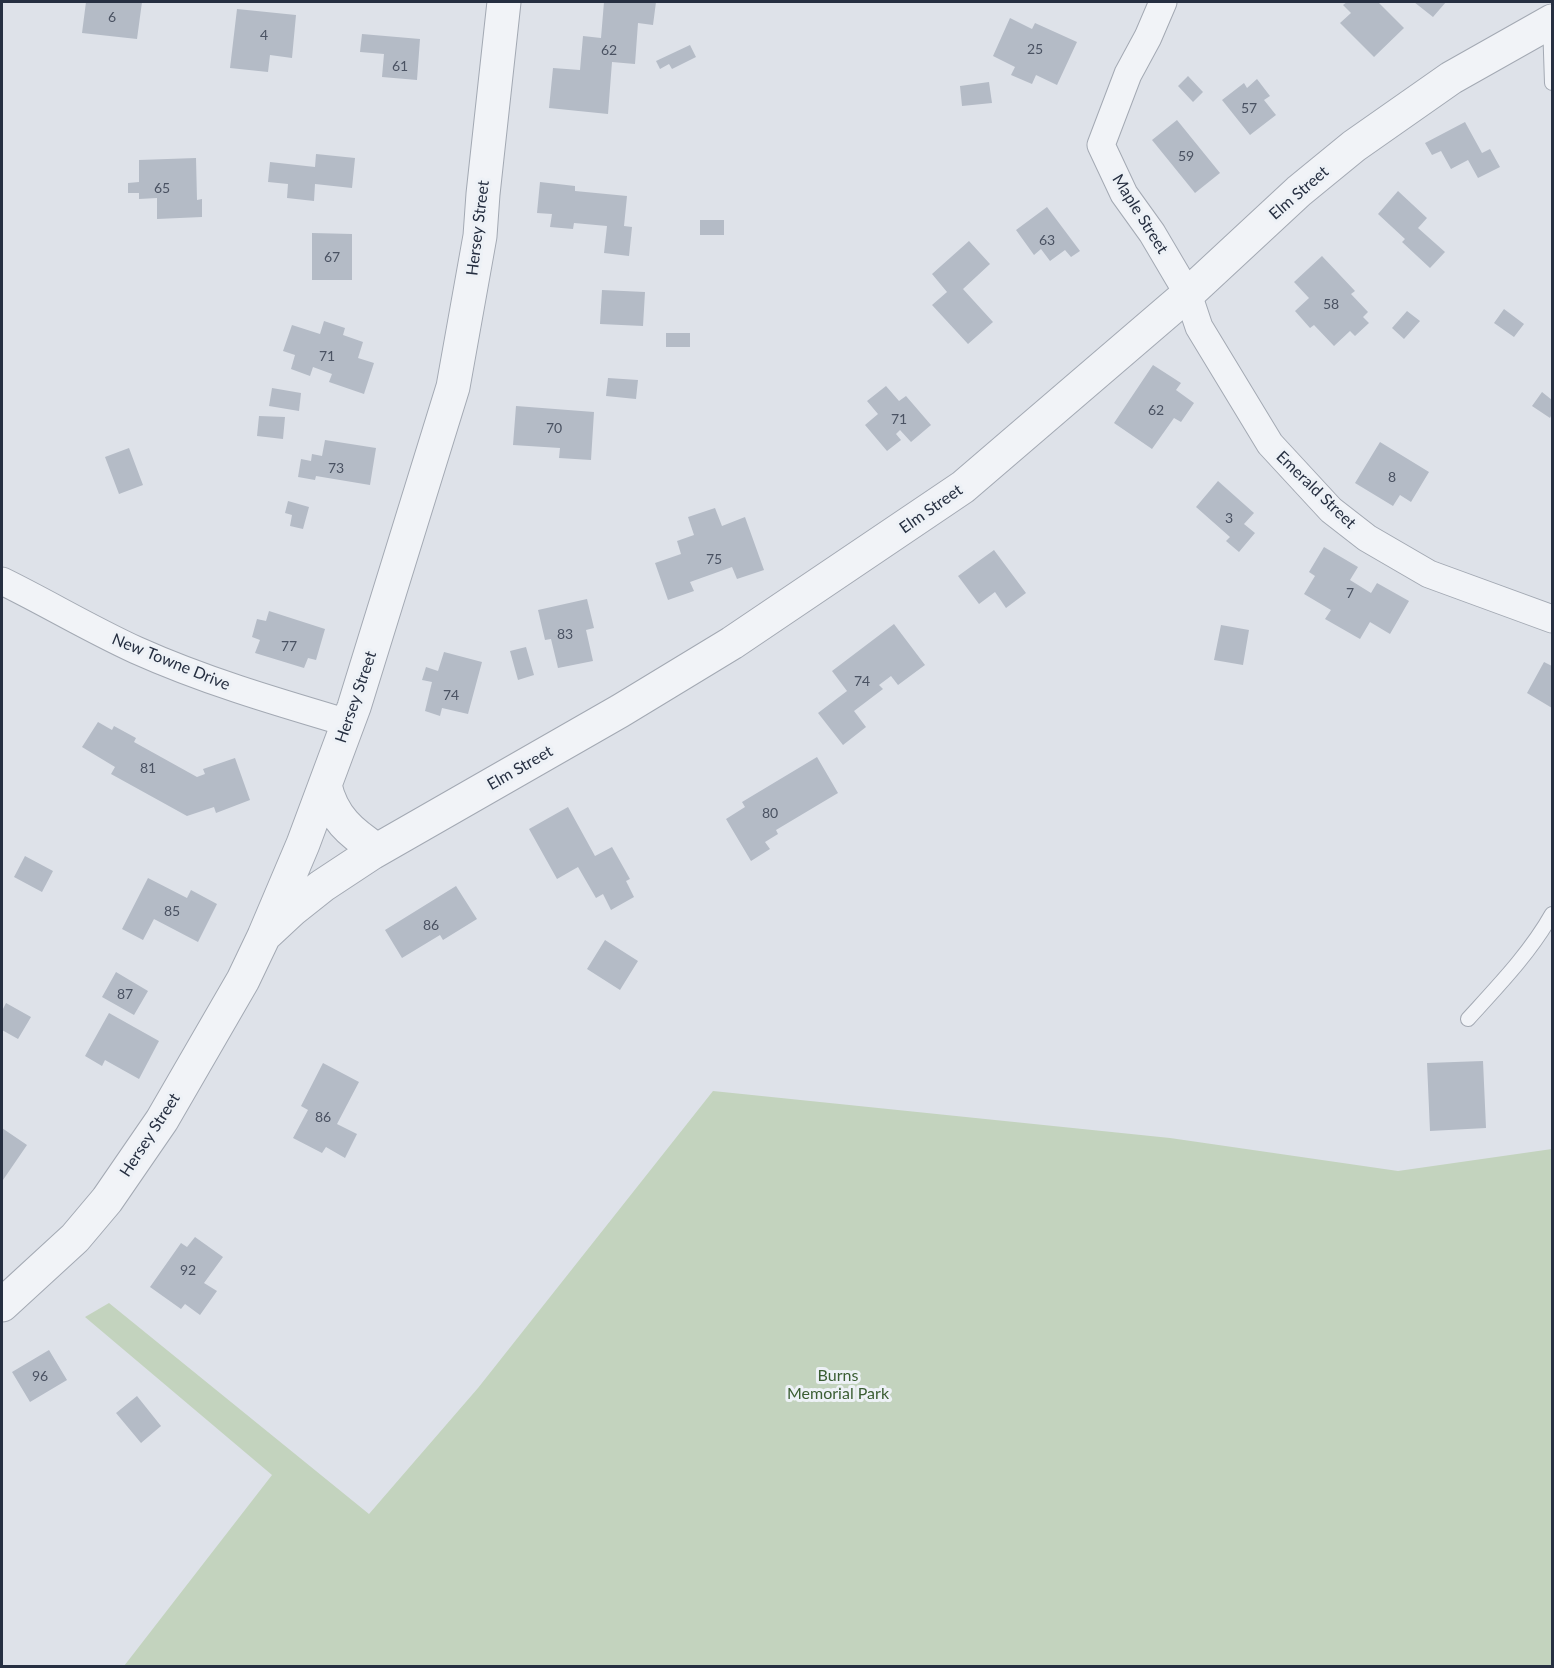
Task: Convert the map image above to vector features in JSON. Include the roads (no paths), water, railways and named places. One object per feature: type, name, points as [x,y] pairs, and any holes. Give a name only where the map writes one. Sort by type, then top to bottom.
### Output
[{"type":"street","name":"Hersey Street","points":[[2,1305],[75,1238],[107,1200],[162,1120],[243,980],[303,844],[348,723],[453,387],[480,236],[504,2]]},
{"type":"street","name":"Maple Street","points":[[1163,2],[1148,38],[1128,74],[1101,145],[1124,194],[1152,233],[1188,294]]},
{"type":"street","name":"Elm Street","points":[[264,936],[322,886],[377,850],[620,711],[732,643],[914,522],[963,487],[1188,294],[1299,191],[1353,146],[1451,78],[1551,22]]},
{"type":"street","name":"Emerald Street","points":[[1188,294],[1199,327],[1269,444],[1331,510],[1367,538],[1429,574],[1552,620]]},
{"type":"street","name":"New Towne Drive","points":[[2,581],[78,621],[197,675],[256,696],[348,723]]},
{"type":"street","points":[[325,785],[328,800],[334,810],[357,835],[377,850]]},
{"type":"lane","points":[[1551,22],[1552,83]]},
{"type":"lane","points":[[1468,1019],[1505,979],[1552,914]]},
{"type":"park label","name":"Burns Memorial Park","points":[[838,1385]]}]
